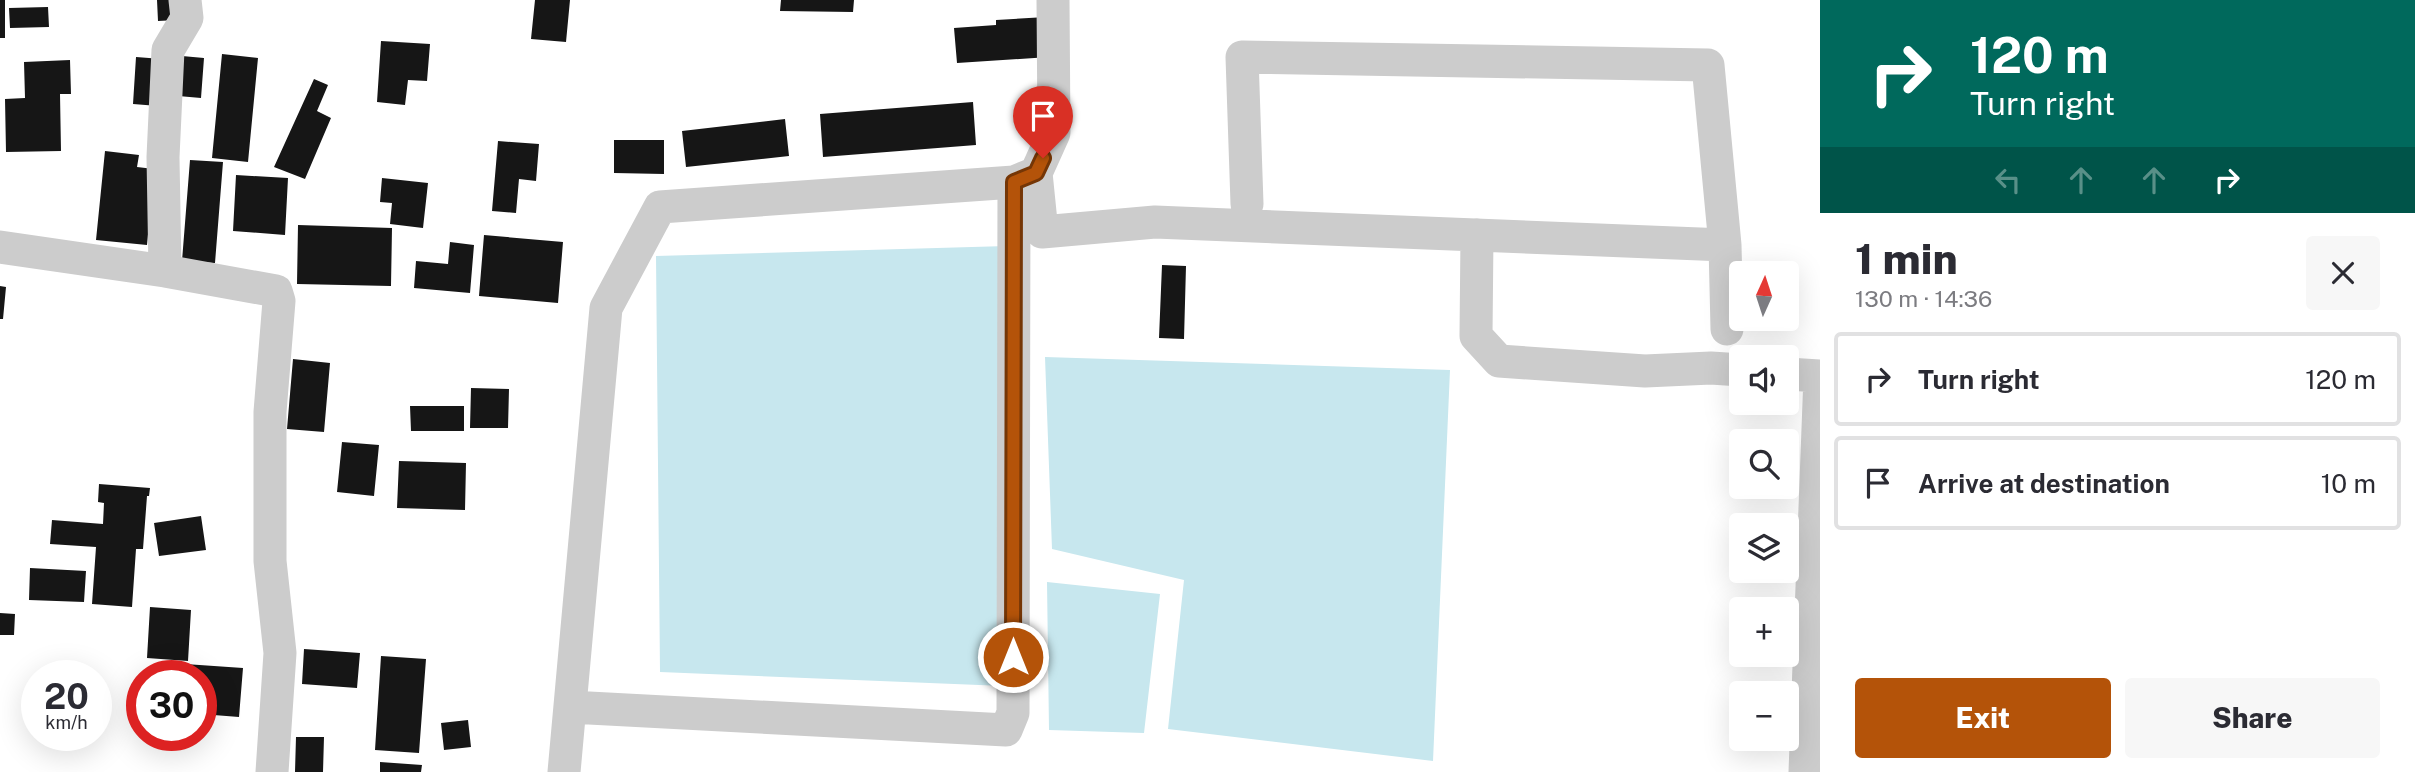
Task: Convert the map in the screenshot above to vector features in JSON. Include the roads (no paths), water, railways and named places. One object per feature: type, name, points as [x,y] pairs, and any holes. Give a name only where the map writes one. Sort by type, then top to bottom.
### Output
[{"type":"street","points":[[165,271],[163,157],[168,50],[187,18],[185,0]]},
{"type":"street","points":[[570,707],[1006,730],[1013,713],[1025,178],[1054,133],[1053,0]]},
{"type":"street","points":[[1247,204],[1242,57],[1709,65],[1725,245],[1727,328]]},
{"type":"street","points":[[1025,178],[1042,232],[1155,222],[1725,245]]},
{"type":"street","points":[[564,772],[606,308],[660,207],[1025,178]]},
{"type":"street","points":[[1476,235],[1476,336],[1499,361],[1645,371],[1729,369]]},
{"type":"street","points":[[0,247],[165,271],[276,291],[279,301],[270,412],[270,561],[280,653],[272,772]]},
{"type":"street","points":[[1799,374],[1820,376],[1805,772]]},
{"type":"water","points":[[1007,246],[1004,686],[660,672],[656,256]]},
{"type":"water","points":[[1045,357],[1450,370],[1433,761],[1168,729],[1184,580],[1052,549]]},
{"type":"water","points":[[1047,582],[1160,594],[1144,733],[1049,730]]}]
